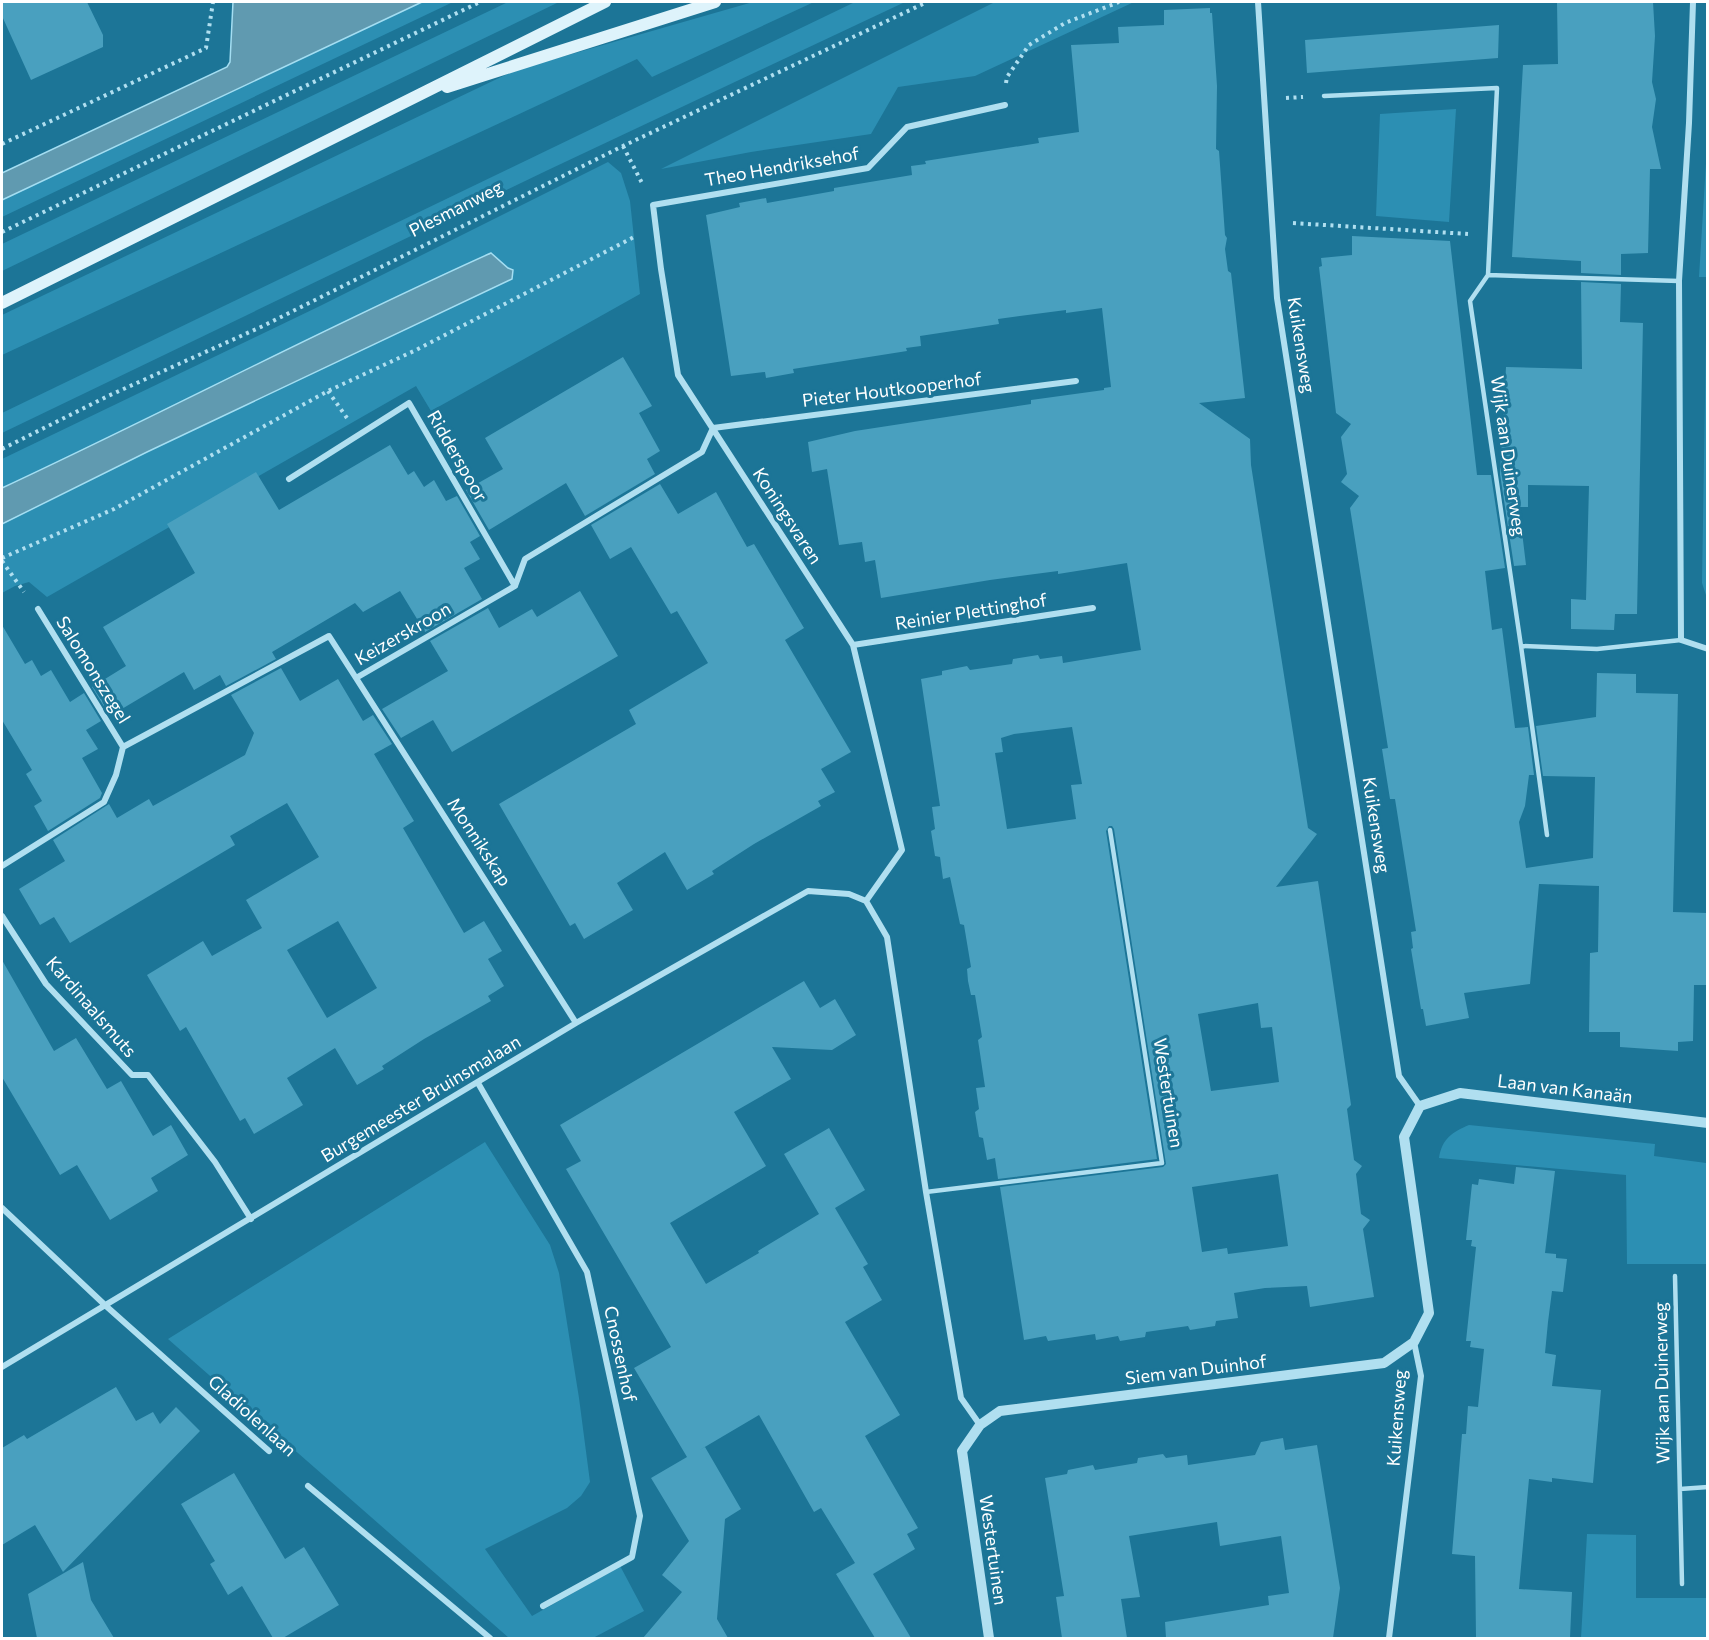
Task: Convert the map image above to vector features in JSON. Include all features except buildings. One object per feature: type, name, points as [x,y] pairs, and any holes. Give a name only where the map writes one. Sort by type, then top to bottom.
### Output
[{"type":"main road","points":[[2,303],[605,2]]},
{"type":"main road","points":[[412,99],[715,2]]},
{"type":"street","name":"Kuikensweg","points":[[1258,2],[1277,298],[1399,1076],[1420,1106]]},
{"type":"street","points":[[1693,2],[1689,123],[1679,281],[1681,303],[1681,640],[1707,649]]},
{"type":"street","name":"Theo Hendriksehof","points":[[653,205],[868,168],[907,126],[1005,105]]},
{"type":"street","name":"Koningsvaren","points":[[653,205],[678,375],[853,645],[902,850],[866,901]]},
{"type":"street","name":"Pieter Houtkooperhof","points":[[713,428],[1076,381]]},
{"type":"street","name":"Ridderspoor","points":[[288,479],[409,403],[515,586]]},
{"type":"street","points":[[515,586],[525,559],[702,452],[713,428]]},
{"type":"street","name":"Keizerskroon","points":[[123,747],[329,636],[356,678],[515,586]]},
{"type":"street","name":"Reinier Plettinghof","points":[[853,645],[1093,608]]},
{"type":"street","name":"Salomonszegel","points":[[38,609],[123,747]]},
{"type":"street","name":"Monnikskap","points":[[356,678],[576,1023]]},
{"type":"street","points":[[2,866],[104,802],[116,775],[123,747]]},
{"type":"street","name":"Burgemeester Bruinsmalaan","points":[[2,1368],[576,1023],[808,891],[849,894],[866,901]]},
{"type":"street","points":[[866,901],[887,937],[926,1192],[961,1398],[980,1425]]},
{"type":"street","name":"Kardinaalsmuts","points":[[2,916],[46,984],[132,1075],[148,1075],[214,1162],[251,1219]]},
{"type":"street","name":"Cnossenhof","points":[[478,1083],[587,1272],[640,1516],[632,1557],[543,1606]]},
{"type":"street","name":"Laan van Kanaän","points":[[1420,1106],[1460,1094],[1707,1123]]},
{"type":"street","points":[[1414,1342],[1429,1313],[1404,1137],[1420,1106]]},
{"type":"street","name":"Gladiolenlaan","points":[[2,1208],[106,1306],[269,1452]]},
{"type":"street","name":"Kuikensweg","points":[[1389,1638],[1421,1376],[1414,1342]]},
{"type":"street","name":"Siem van Duinhof","points":[[980,1425],[1000,1411],[1384,1363],[1414,1342]]},
{"type":"street","name":"Westertuinen","points":[[980,1425],[963,1451],[988,1638]]},
{"type":"street","points":[[308,1486],[490,1638]]},
{"type":"lane","points":[[1324,96],[1497,88],[1488,275],[1679,281]]},
{"type":"lane","name":"Wijk aan Duinerweg","points":[[1488,275],[1470,301],[1547,835]]},
{"type":"lane","points":[[1521,646],[1597,649],[1681,640]]},
{"type":"lane","name":"Westertuinen","points":[[926,1192],[1162,1163],[1110,830]]},
{"type":"lane","name":"Wijk aan Duinerweg","points":[[1675,1276],[1682,1584]]},
{"type":"lane","name":"Wijk aan Duinerweg","points":[[1680,1489],[1707,1487]]},
{"type":"path","points":[[2,144],[206,48],[213,2]]},
{"type":"path","points":[[2,232],[480,2]]},
{"type":"path","name":"Plesmanweg","points":[[2,449],[108,396],[263,326],[623,146],[927,2]]},
{"type":"path","points":[[1005,105],[1007,77],[1029,45],[1065,23],[1119,2]]},
{"type":"path","points":[[1264,99],[1324,96]]},
{"type":"path","points":[[623,146],[653,205]]},
{"type":"path","points":[[1271,222],[1490,236]]},
{"type":"path","points":[[38,609],[2,560],[114,509],[328,391],[416,350],[656,226]]},
{"type":"path","points":[[328,391],[359,435]]},
{"type":"shaded area","points":[[233,2],[422,2],[2,200],[2,173],[227,67],[230,62]]},
{"type":"shaded area","points":[[422,2],[453,2],[2,217],[2,200]]},
{"type":"shaded area","points":[[508,2],[559,2],[2,271],[2,244]]},
{"type":"shaded area","points":[[753,2],[814,2],[652,77],[637,59],[2,355],[2,315],[516,70]]},
{"type":"shaded area","points":[[855,2],[905,2],[548,170],[2,433],[2,413]]},
{"type":"shaded area","points":[[995,2],[1134,2],[975,76],[898,87],[871,134],[751,152],[661,169]]},
{"type":"shaded area","points":[[1456,109],[1449,222],[1376,216],[1380,114]]},
{"type":"shaded area","points":[[1707,147],[1707,277],[1699,277]]},
{"type":"shaded area","points":[[608,162],[621,173],[630,201],[640,294],[431,411],[416,386],[47,597],[29,582],[2,593],[2,524],[147,452],[437,277],[123,432],[2,488],[2,459],[322,305]]},
{"type":"shaded area","points":[[491,253],[513,270],[512,279],[147,452],[2,524],[2,488],[368,310]]},
{"type":"shaded area","points":[[1707,277],[1707,598],[1702,583]]},
{"type":"shaded area","points":[[1469,1125],[1655,1144],[1654,1156],[1706,1163],[1707,1155],[1707,1264],[1627,1264],[1626,1175],[1439,1158],[1445,1141],[1458,1130]]},
{"type":"shaded area","points":[[485,1142],[550,1245],[559,1273],[590,1482],[581,1496],[567,1508],[485,1549],[532,1616],[614,1570],[618,1562],[644,1611],[593,1638],[509,1638],[168,1339]]},
{"type":"shaded area","points":[[1587,1534],[1636,1535],[1636,1598],[1707,1598],[1707,1638],[1581,1638]]}]
